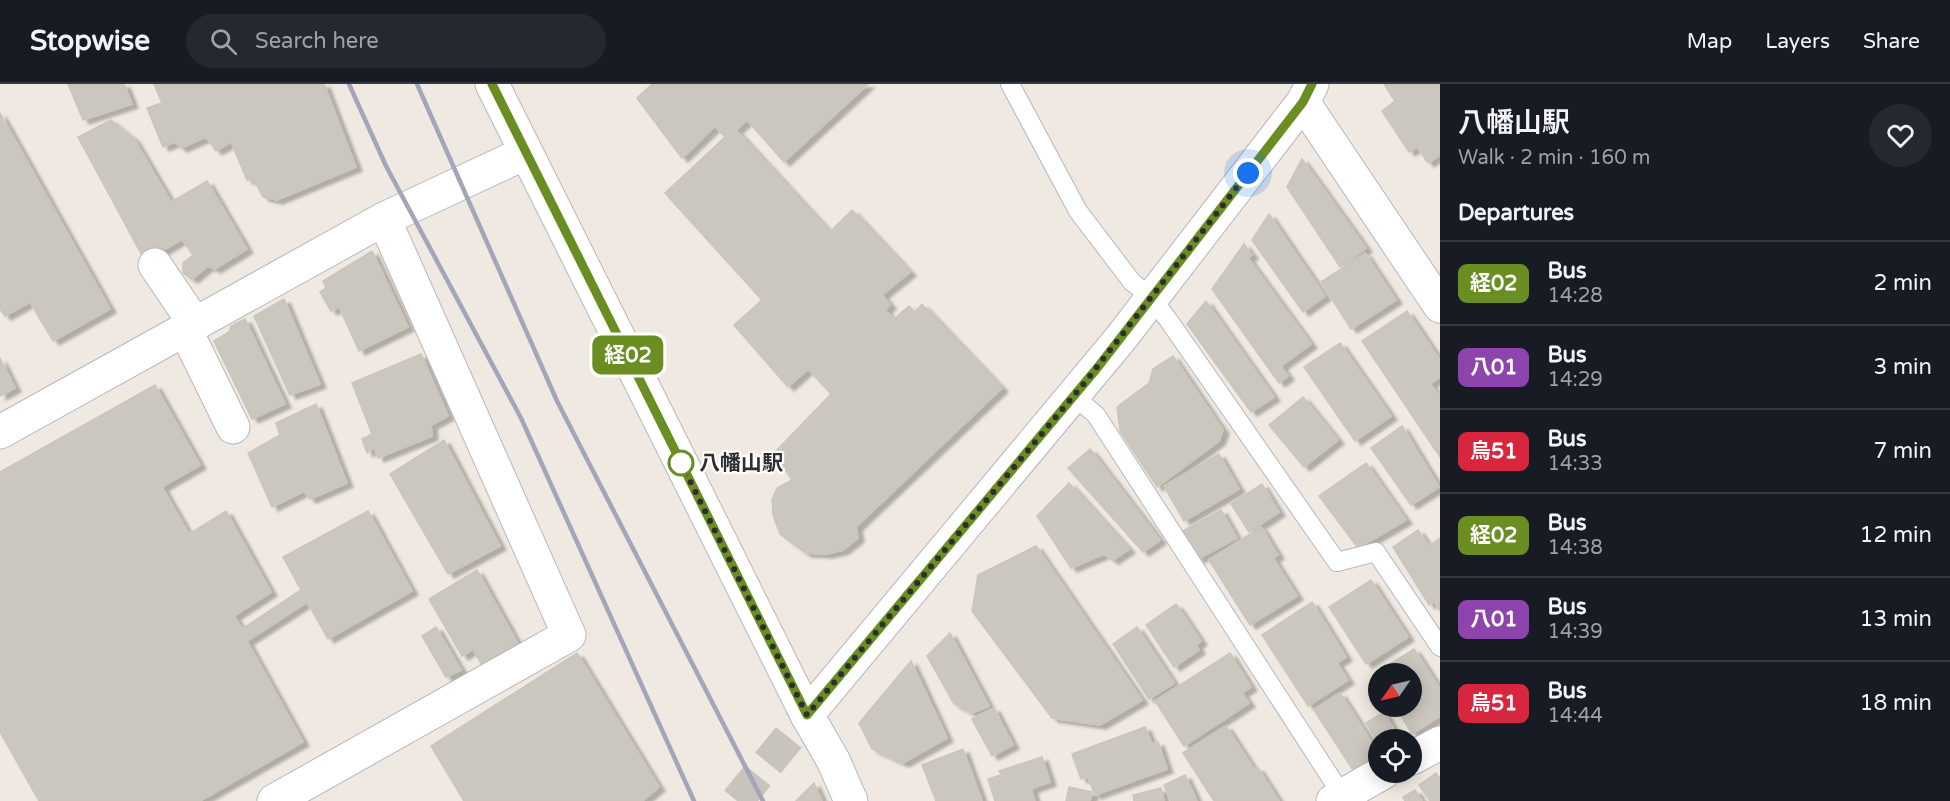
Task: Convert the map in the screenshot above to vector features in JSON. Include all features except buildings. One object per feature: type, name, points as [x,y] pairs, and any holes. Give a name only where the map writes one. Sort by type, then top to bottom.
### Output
[{"type":"street","points":[[492,84],[807,715],[833,760],[851,801]]},
{"type":"street","points":[[807,715],[1074,396],[1152,298],[1308,93],[1440,306]]},
{"type":"street","points":[[0,432],[384,219],[525,153]]},
{"type":"street","points":[[274,801],[569,635],[384,219]]},
{"type":"street","points":[[154,265],[190,327],[233,427]]},
{"type":"street","points":[[1422,753],[1440,743]]},
{"type":"street","points":[[1337,798],[1368,781]]},
{"type":"lane","points":[[1010,84],[1078,211],[1132,282],[1152,298],[1337,562],[1377,552],[1440,647]]},
{"type":"lane","points":[[1074,396],[1096,415],[1337,798]]},
{"type":"tunnel","points":[[737,801],[807,715]]},
{"type":"railway","points":[[349,84],[386,166],[521,418],[694,801]]},
{"type":"railway","points":[[417,84],[557,401],[763,801]]},
{"type":"bus line","name":"経02","points":[[492,84],[635,368],[787,679],[807,715],[1121,338],[1303,102],[1312,84]]},
{"type":"place","name":"八幡山駅","points":[[681,463]]},
{"type":"route","points":[[681,463],[807,715],[1121,338],[1248,173]]}]
